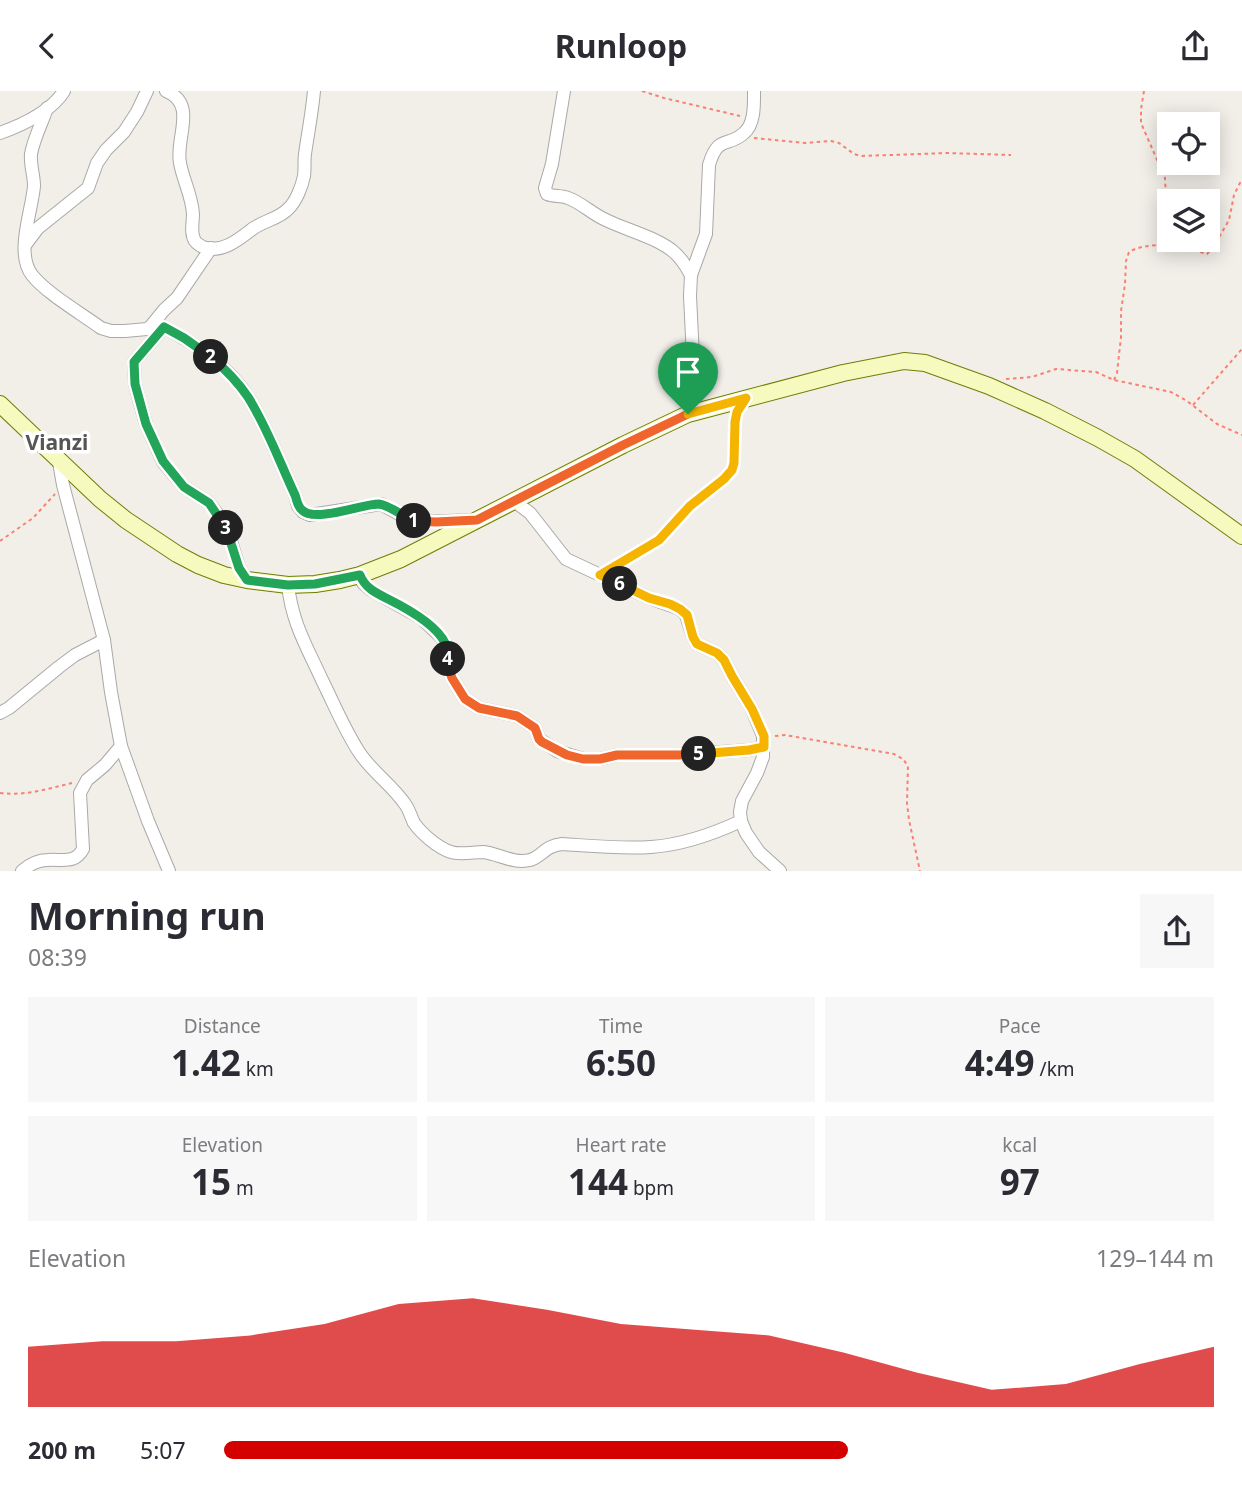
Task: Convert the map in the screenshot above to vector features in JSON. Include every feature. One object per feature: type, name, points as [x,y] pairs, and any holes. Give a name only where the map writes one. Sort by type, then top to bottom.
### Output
[{"type":"street","points":[[0,133],[32,118],[64,91]]},
{"type":"street","points":[[25,245],[38,228],[88,188],[97,163],[124,132],[146,91]]},
{"type":"street","points":[[166,91],[176,96],[183,108],[179,160],[193,214],[192,231],[195,241],[202,247],[211,248],[236,242],[257,225],[286,212],[292,205],[304,176],[304,157],[314,91]]},
{"type":"street","points":[[564,91],[545,188],[547,194],[570,198],[605,220],[674,252],[691,275]]},
{"type":"street","points":[[688,414],[688,368],[693,358],[691,275],[706,234],[709,165],[716,148],[743,135],[748,128],[752,118],[754,91]]},
{"type":"street","points":[[47,108],[31,153],[34,187],[25,245],[26,263],[32,275],[101,328],[111,331],[136,330],[160,325],[212,358],[248,397],[303,513],[328,513],[381,504],[403,516],[423,522],[477,520]]},
{"type":"street","points":[[211,248],[177,298],[164,310],[160,325],[134,362],[135,384],[146,424],[163,461],[184,487],[209,503],[222,520],[239,568],[247,580]]},
{"type":"street","points":[[0,404],[125,520],[177,554],[224,575],[288,585],[315,584],[360,575],[401,559],[688,414],[853,371],[904,361],[925,363],[989,386],[1098,438],[1135,459],[1242,535]]},
{"type":"street","points":[[59,461],[104,640],[121,746],[169,870]]},
{"type":"street","points":[[514,501],[530,513],[566,559],[649,598],[680,609],[687,615],[697,644],[717,653],[724,660],[752,709],[764,742],[763,757],[742,801],[741,821],[759,852],[780,870]]},
{"type":"street","points":[[360,575],[363,583],[371,590],[421,618],[441,637],[446,645],[452,678],[465,699],[479,708],[517,716],[535,728],[539,739],[557,751],[583,759],[600,759],[617,755],[679,755],[749,750],[764,742]]},
{"type":"street","points":[[288,585],[302,639],[359,752],[405,804],[420,831],[445,849],[455,854],[494,853],[509,860],[527,860],[535,858],[552,845],[652,847],[676,843],[741,821]]},
{"type":"street","points":[[0,713],[75,655],[104,640]]},
{"type":"street","points":[[22,870],[34,862],[73,860],[79,856],[83,849],[80,793],[87,780],[121,746]]},
{"type":"path","points":[[642,91],[721,113],[752,118]]},
{"type":"path","points":[[1144,91],[1141,123],[1165,178],[1166,189]]},
{"type":"path","points":[[743,135],[779,141],[839,143],[861,156],[947,153],[1012,155]]},
{"type":"path","points":[[1220,236],[1229,220],[1234,195],[1242,179]]},
{"type":"path","points":[[1114,380],[1121,337],[1126,255],[1134,248],[1157,245]]},
{"type":"path","points":[[1193,405],[1242,348]]},
{"type":"path","points":[[989,386],[1002,380],[1032,377],[1056,369],[1096,372],[1114,380],[1171,392],[1217,424],[1242,436]]},
{"type":"path","points":[[600,575],[659,540],[690,506],[732,470],[735,422],[737,412],[746,398]]},
{"type":"path","points":[[0,541],[33,518],[63,485]]},
{"type":"path","points":[[764,742],[785,735],[894,754],[903,759],[908,766],[909,820],[920,870]]},
{"type":"path","points":[[0,793],[37,793],[87,780]]},
{"type":"district","name":"Vianzi","points":[[57,442]]},
{"type":"route","points":[[164,327],[212,358],[248,397],[265,429],[298,506],[303,513],[310,515],[381,504],[403,516],[423,522],[477,520],[688,414],[746,398],[737,412],[735,422],[736,447],[732,470],[690,506],[659,540],[600,575],[649,598],[670,604],[687,615],[697,644],[717,653],[724,660],[752,709],[764,736],[764,747],[679,755],[617,755],[583,759],[557,751],[542,742],[535,728],[517,716],[479,708],[465,699],[452,678],[446,645],[441,637],[421,618],[371,590],[363,583],[360,575],[315,584],[288,585],[247,580],[239,568],[222,520],[209,503],[184,487],[163,461],[155,446],[135,384],[134,362],[164,327]]}]
